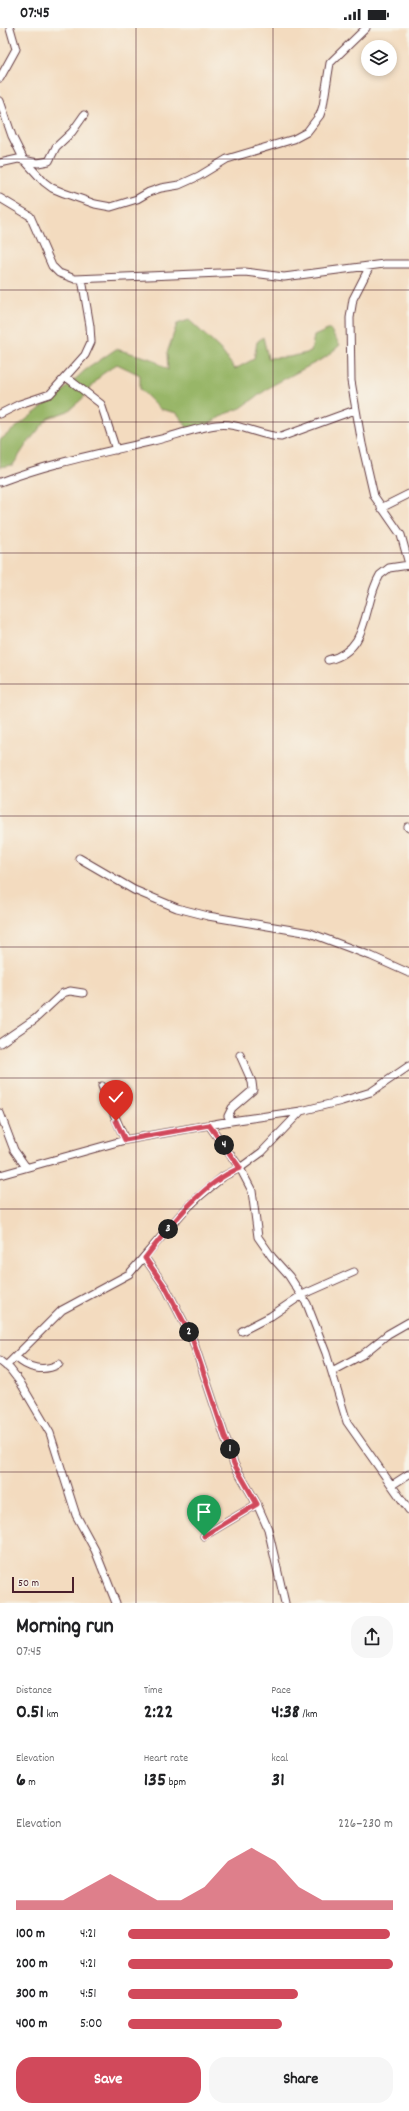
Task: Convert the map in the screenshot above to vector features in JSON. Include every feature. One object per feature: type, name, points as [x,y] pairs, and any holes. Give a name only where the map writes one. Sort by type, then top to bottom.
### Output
[{"type":"street","points":[[0,78],[16,49],[10,28]]},
{"type":"street","points":[[0,101],[12,136],[24,160],[52,188],[95,204],[111,207],[124,204],[149,192],[179,185],[199,176],[227,159],[294,140],[307,132],[320,115],[323,106],[330,63],[366,28]]},
{"type":"street","points":[[0,163],[12,159],[38,162],[49,161],[56,147],[72,132],[84,115]]},
{"type":"street","points":[[0,198],[13,204],[34,220],[42,247],[52,266],[63,275],[82,279],[245,272],[284,277],[370,266],[409,264]]},
{"type":"street","points":[[328,660],[342,657],[356,643],[380,575],[389,568],[409,564],[400,534],[374,496],[355,410],[350,365],[350,318],[353,299],[370,266]]},
{"type":"street","points":[[0,414],[20,404],[50,394],[85,355],[90,342],[90,326],[82,279]]},
{"type":"street","points":[[66,376],[101,404],[116,450]]},
{"type":"street","points":[[0,482],[33,470],[216,425],[243,427],[269,436],[281,437],[355,410]]},
{"type":"street","points":[[381,508],[409,494]]},
{"type":"street","points":[[79,858],[134,890],[177,908],[208,916],[310,933],[371,956],[409,973]]},
{"type":"street","points":[[0,1044],[35,1019],[63,993],[70,991],[83,993]]},
{"type":"street","points":[[231,1121],[228,1116],[232,1108],[253,1090],[252,1082],[240,1055]]},
{"type":"street","points":[[0,1174],[125,1140],[231,1121],[301,1111],[342,1101],[371,1092],[409,1066]]},
{"type":"street","points":[[102,1086],[125,1140]]},
{"type":"street","points":[[6,1366],[62,1310],[129,1274],[145,1258],[174,1222],[201,1195],[224,1176],[240,1168],[262,1152],[301,1111]]},
{"type":"street","points":[[0,1113],[14,1150],[26,1167]]},
{"type":"street","points":[[209,1125],[240,1168],[252,1191],[258,1237],[302,1295],[313,1318],[332,1372],[347,1422],[409,1510]]},
{"type":"street","points":[[145,1258],[166,1288],[192,1338],[234,1464],[257,1504],[268,1529],[285,1603]]},
{"type":"street","points":[[242,1331],[271,1316],[302,1295],[354,1272]]},
{"type":"street","points":[[332,1372],[362,1355],[388,1334],[409,1322]]},
{"type":"street","points":[[16,1357],[23,1364],[34,1368],[52,1368],[59,1364]]},
{"type":"street","points":[[0,1361],[20,1382],[50,1433],[76,1515],[95,1550],[116,1603]]},
{"type":"street","points":[[392,1485],[409,1474]]},
{"type":"street","points":[[204,1536],[257,1504]]},
{"type":"green space","points":[[189,320],[220,349],[235,369],[254,359],[257,342],[263,337],[268,358],[289,357],[311,352],[314,336],[330,329],[340,345],[326,357],[273,385],[241,408],[225,414],[204,427],[189,430],[177,413],[160,409],[140,389],[140,375],[117,364],[101,375],[82,399],[68,411],[48,418],[26,445],[13,465],[0,467],[0,440],[64,390],[84,371],[116,349],[152,359],[168,370],[167,353],[177,324]]},
{"type":"route","points":[[116,1121],[125,1140],[209,1125],[240,1168],[224,1176],[201,1195],[161,1237],[145,1258],[166,1288],[192,1338],[230,1448],[234,1464],[257,1504],[231,1518],[204,1536]]}]
